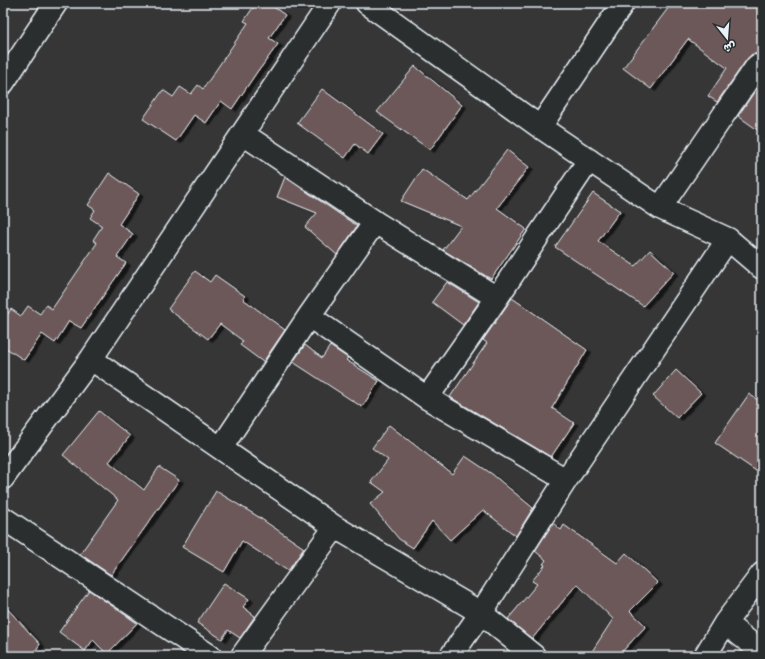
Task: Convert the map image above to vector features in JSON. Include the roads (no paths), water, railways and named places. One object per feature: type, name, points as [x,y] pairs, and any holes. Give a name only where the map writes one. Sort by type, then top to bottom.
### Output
[{"type":"street","points":[[3,82],[56,3]]},
{"type":"street","points":[[3,478],[91,359],[330,3]]},
{"type":"street","points":[[367,3],[540,127],[660,208],[728,239],[762,268]]},
{"type":"street","points":[[540,127],[623,3]]},
{"type":"street","points":[[660,208],[760,65]]},
{"type":"street","points":[[243,134],[375,222],[497,298]]},
{"type":"street","points":[[427,398],[497,298],[589,160]]},
{"type":"street","points":[[221,448],[309,316],[375,222]]},
{"type":"street","points":[[451,656],[481,614],[566,480],[728,239]]},
{"type":"street","points":[[309,316],[427,398],[566,480]]},
{"type":"street","points":[[91,359],[336,527],[481,614],[534,656]]},
{"type":"street","points":[[3,518],[210,656]]},
{"type":"street","points":[[242,656],[336,527]]},
{"type":"street","points":[[705,656],[725,623],[762,574]]},
{"type":"street","points":[[725,623],[762,652]]}]
